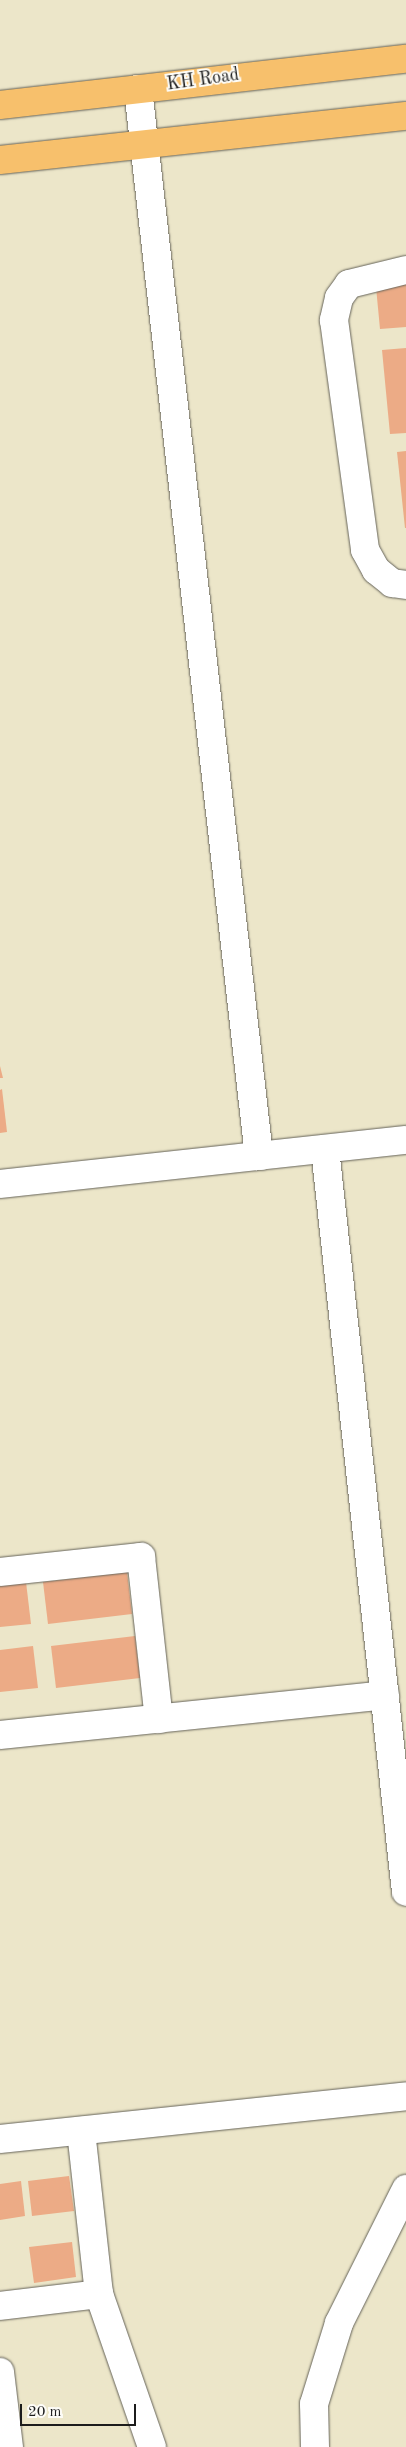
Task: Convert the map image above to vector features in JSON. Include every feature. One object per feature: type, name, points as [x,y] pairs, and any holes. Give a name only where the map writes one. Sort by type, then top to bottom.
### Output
[{"type":"main road","name":"KH Road","points":[[0,105],[406,58]]},
{"type":"main road","points":[[0,160],[406,116]]},
{"type":"street","points":[[138,89],[140,144],[259,1156]]},
{"type":"street","points":[[406,270],[349,284],[339,298],[334,320],[365,550],[376,570],[392,583],[406,585]]},
{"type":"street","points":[[0,1184],[406,1140]]},
{"type":"street","points":[[325,1149],[406,1892]]},
{"type":"street","points":[[0,1572],[141,1557],[159,1719]]},
{"type":"street","points":[[0,1736],[385,1696]]},
{"type":"street","points":[[0,2139],[406,2096]]},
{"type":"street","points":[[80,2131],[99,2294],[152,2447]]},
{"type":"street","points":[[315,2447],[314,2404],[339,2323],[406,2189]]},
{"type":"street","points":[[0,2306],[99,2294]]},
{"type":"street","points":[[0,2372],[9,2447]]},
{"type":"building","points":[[406,284],[406,327],[380,329],[376,287]]},
{"type":"building","points":[[406,348],[406,433],[390,434],[382,350]]},
{"type":"building","points":[[406,451],[406,528],[405,528],[397,452]]},
{"type":"building","points":[[0,1066],[3,1078],[0,1078]]},
{"type":"building","points":[[2,1089],[7,1132],[0,1133],[0,1090]]},
{"type":"building","points":[[127,1572],[132,1614],[48,1624],[43,1582]]},
{"type":"building","points":[[26,1582],[31,1624],[0,1627],[0,1585]]},
{"type":"building","points":[[135,1636],[140,1678],[56,1688],[51,1646]]},
{"type":"building","points":[[33,1646],[38,1688],[0,1692],[0,1650]]},
{"type":"building","points":[[69,2176],[74,2211],[32,2216],[28,2181]]},
{"type":"building","points":[[21,2181],[25,2216],[0,2220],[0,2184]]},
{"type":"building","points":[[72,2242],[76,2277],[34,2283],[29,2247]]}]
